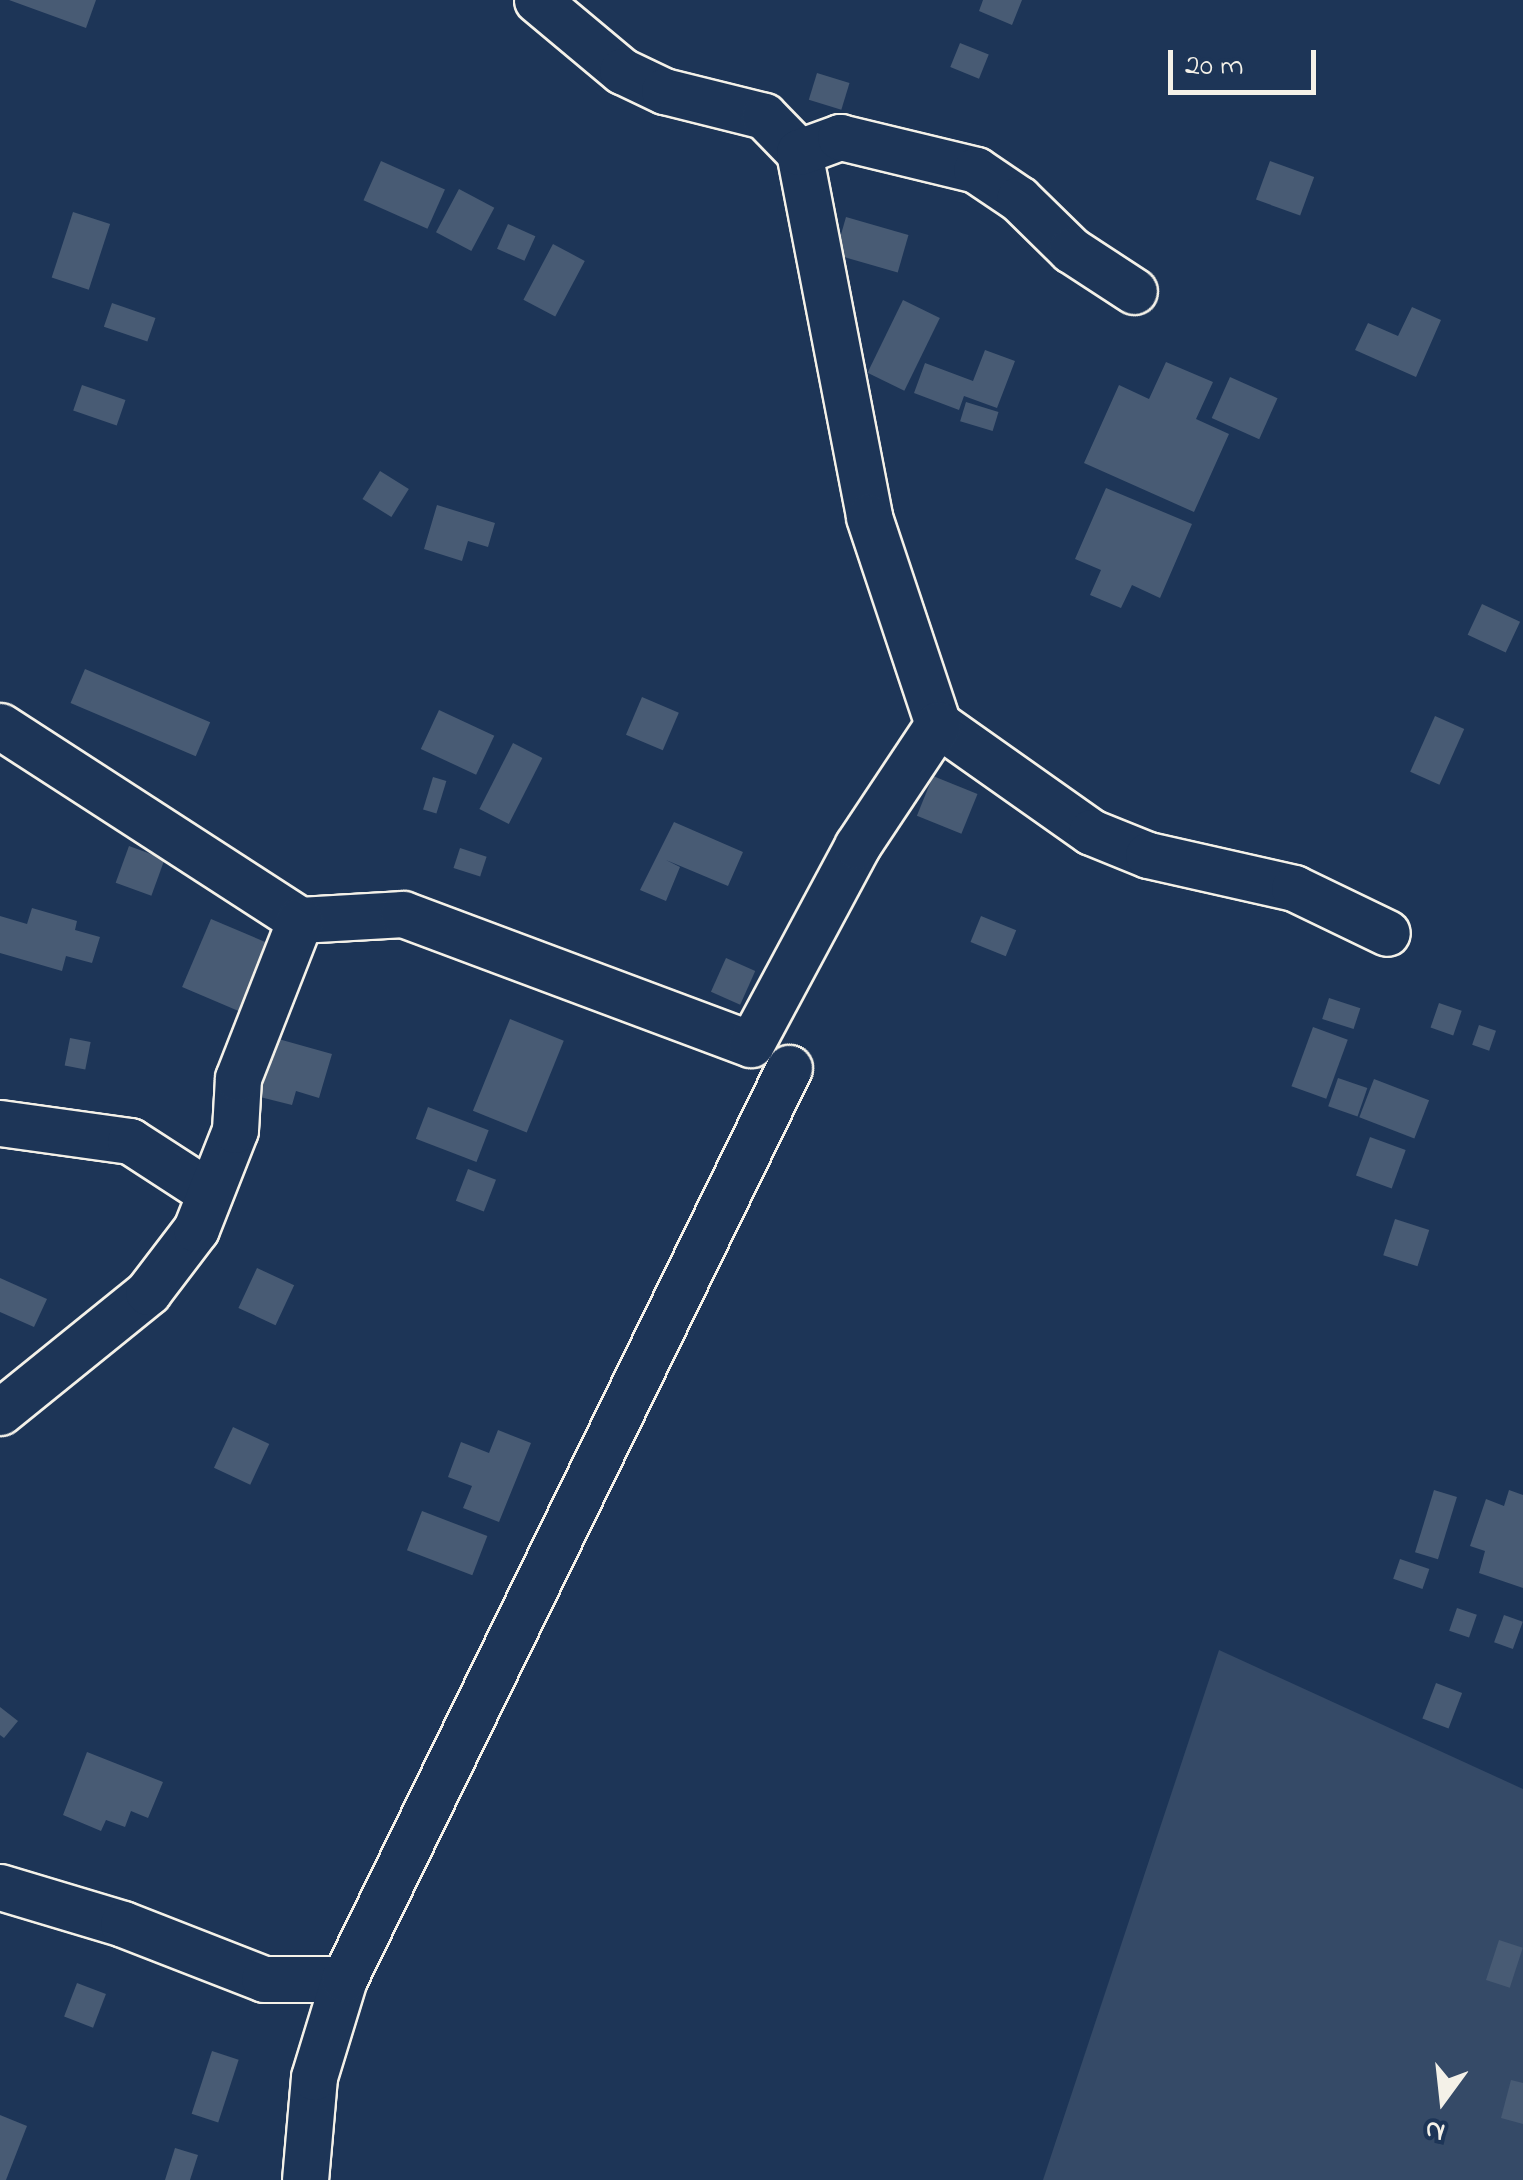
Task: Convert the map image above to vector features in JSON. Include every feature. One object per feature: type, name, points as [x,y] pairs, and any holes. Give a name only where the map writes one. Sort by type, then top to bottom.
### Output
[{"type":"street","points":[[537,0],[622,71],[664,91],[764,116],[799,152],[869,517],[938,724],[1092,832],[1148,855],[1294,888],[1387,933]]},
{"type":"street","points":[[799,152],[840,136],[976,170],[1019,199],[1070,250],[1134,291]]},
{"type":"street","points":[[0,726],[300,920],[403,914],[751,1044],[857,846],[938,724]]},
{"type":"street","points":[[0,1412],[148,1292],[196,1228],[235,1130],[238,1078],[300,920]]},
{"type":"street","points":[[305,2180],[314,2077],[344,1979],[789,1068]]},
{"type":"street","points":[[0,1123],[130,1141],[210,1193]]},
{"type":"street","points":[[0,1887],[123,1924],[264,1979],[344,1979]]},
{"type":"shaded area","points":[[1219,1650],[1523,1789],[1523,2180],[1043,2180]]},
{"type":"building","points":[[9,0],[96,0],[86,28]]},
{"type":"building","points":[[983,0],[1022,0],[1012,25],[979,11]]},
{"type":"building","points":[[960,43],[989,55],[979,79],[950,67]]},
{"type":"building","points":[[817,73],[850,83],[841,110],[809,100]]},
{"type":"building","points":[[381,161],[445,189],[427,229],[364,200]]},
{"type":"building","points":[[1270,161],[1314,177],[1300,216],[1256,200]]},
{"type":"building","points":[[459,189],[494,208],[471,251],[436,232]]},
{"type":"building","points":[[73,212],[110,224],[89,290],[52,278]]},
{"type":"building","points":[[846,217],[908,235],[898,272],[835,254]]},
{"type":"building","points":[[508,224],[535,236],[524,261],[497,249]]},
{"type":"building","points":[[553,244],[585,261],[555,317],[523,300]]},
{"type":"building","points":[[903,300],[940,318],[904,391],[867,373]]},
{"type":"building","points":[[112,303],[155,318],[147,342],[104,327]]},
{"type":"building","points":[[1412,307],[1441,320],[1416,377],[1355,350],[1368,323],[1398,336]]},
{"type":"building","points":[[985,350],[1015,361],[997,408],[964,396],[959,410],[914,393],[925,363],[973,381]]},
{"type":"building","points":[[1166,362],[1213,382],[1196,419],[1229,434],[1194,512],[1084,463],[1119,385],[1149,399]]},
{"type":"building","points":[[1230,377],[1278,398],[1259,439],[1212,418]]},
{"type":"building","points":[[82,385],[125,400],[117,426],[73,411]]},
{"type":"building","points":[[966,402],[999,412],[993,431],[960,421]]},
{"type":"building","points":[[380,471],[409,489],[391,517],[363,499]]},
{"type":"building","points":[[1106,488],[1192,524],[1160,598],[1132,585],[1121,608],[1090,595],[1101,570],[1075,559]]},
{"type":"building","points":[[437,505],[495,523],[488,547],[468,541],[462,561],[424,549]]},
{"type":"building","points":[[1482,604],[1520,622],[1506,653],[1468,635]]},
{"type":"building","points":[[85,669],[210,722],[196,756],[71,703]]},
{"type":"building","points":[[642,697],[679,713],[663,750],[626,735]]},
{"type":"building","points":[[439,710],[494,736],[476,775],[421,749]]},
{"type":"building","points":[[1435,716],[1464,729],[1439,785],[1410,772]]},
{"type":"building","points":[[513,743],[542,758],[509,824],[479,809]]},
{"type":"building","points":[[933,776],[978,794],[961,834],[917,816]]},
{"type":"building","points":[[433,777],[446,781],[436,814],[423,810]]},
{"type":"building","points":[[674,822],[743,852],[728,886],[666,860],[680,867],[666,901],[640,890]]},
{"type":"building","points":[[129,846],[165,859],[151,896],[116,883]]},
{"type":"building","points":[[460,848],[487,857],[480,877],[454,868]]},
{"type":"building","points":[[32,908],[77,921],[75,930],[100,937],[92,963],[66,956],[62,971],[0,953],[0,916],[27,924]]},
{"type":"building","points":[[981,916],[1016,930],[1006,956],[971,942]]},
{"type":"building","points":[[211,919],[281,949],[252,1017],[182,987]]},
{"type":"building","points":[[726,958],[755,971],[740,1005],[711,992]]},
{"type":"building","points":[[1329,998],[1360,1008],[1354,1029],[1322,1019]]},
{"type":"building","points":[[1439,1003],[1462,1011],[1453,1035],[1431,1028]]},
{"type":"building","points":[[510,1019],[564,1041],[527,1133],[473,1111]]},
{"type":"building","points":[[1479,1025],[1496,1031],[1489,1051],[1472,1045]]},
{"type":"building","points":[[1313,1027],[1348,1040],[1326,1099],[1291,1086]]},
{"type":"building","points":[[257,1033],[332,1054],[319,1098],[296,1091],[292,1105],[252,1095]]},
{"type":"building","points":[[70,1038],[91,1042],[85,1069],[65,1065]]},
{"type":"building","points":[[1338,1078],[1367,1088],[1358,1116],[1328,1106]]},
{"type":"building","points":[[1374,1079],[1429,1100],[1414,1138],[1359,1117]]},
{"type":"building","points":[[428,1107],[489,1130],[476,1162],[416,1139]]},
{"type":"building","points":[[1370,1137],[1406,1150],[1392,1189],[1356,1176]]},
{"type":"building","points":[[468,1169],[496,1180],[484,1211],[456,1201]]},
{"type":"building","points":[[1395,1219],[1429,1230],[1417,1266],[1383,1255]]},
{"type":"building","points":[[257,1268],[294,1285],[276,1325],[238,1308]]},
{"type":"building","points":[[0,1278],[47,1299],[34,1327],[0,1312]]},
{"type":"building","points":[[233,1427],[269,1444],[250,1485],[214,1468]]},
{"type":"building","points":[[498,1430],[531,1443],[499,1522],[463,1508],[472,1486],[448,1477],[461,1442],[489,1453]]},
{"type":"building","points":[[1434,1490],[1457,1497],[1438,1559],[1415,1552]]},
{"type":"building","points":[[1509,1490],[1523,1495],[1523,1588],[1479,1573],[1485,1551],[1470,1546],[1486,1499],[1504,1506]]},
{"type":"building","points":[[422,1511],[487,1536],[472,1575],[407,1550]]},
{"type":"building","points":[[1400,1559],[1429,1569],[1422,1589],[1393,1579]]},
{"type":"building","points":[[1457,1608],[1477,1615],[1469,1638],[1449,1631]]},
{"type":"building","points":[[1504,1615],[1523,1622],[1513,1649],[1494,1642]]},
{"type":"building","points":[[1436,1683],[1462,1693],[1449,1729],[1422,1718]]},
{"type":"building","points":[[0,1707],[18,1721],[4,1738],[0,1735]]},
{"type":"building","points":[[87,1752],[163,1782],[148,1818],[131,1811],[125,1827],[106,1820],[101,1831],[63,1815]]},
{"type":"building","points":[[1499,1940],[1523,1948],[1510,1988],[1486,1980]]},
{"type":"building","points":[[77,1983],[106,1994],[93,2028],[64,2017]]},
{"type":"building","points":[[212,2051],[239,2060],[218,2122],[192,2114]]},
{"type":"building","points":[[1511,2080],[1523,2083],[1523,2124],[1501,2118]]},
{"type":"building","points":[[0,2115],[27,2126],[6,2180],[0,2180]]},
{"type":"building","points":[[175,2148],[198,2155],[190,2180],[165,2180]]}]
